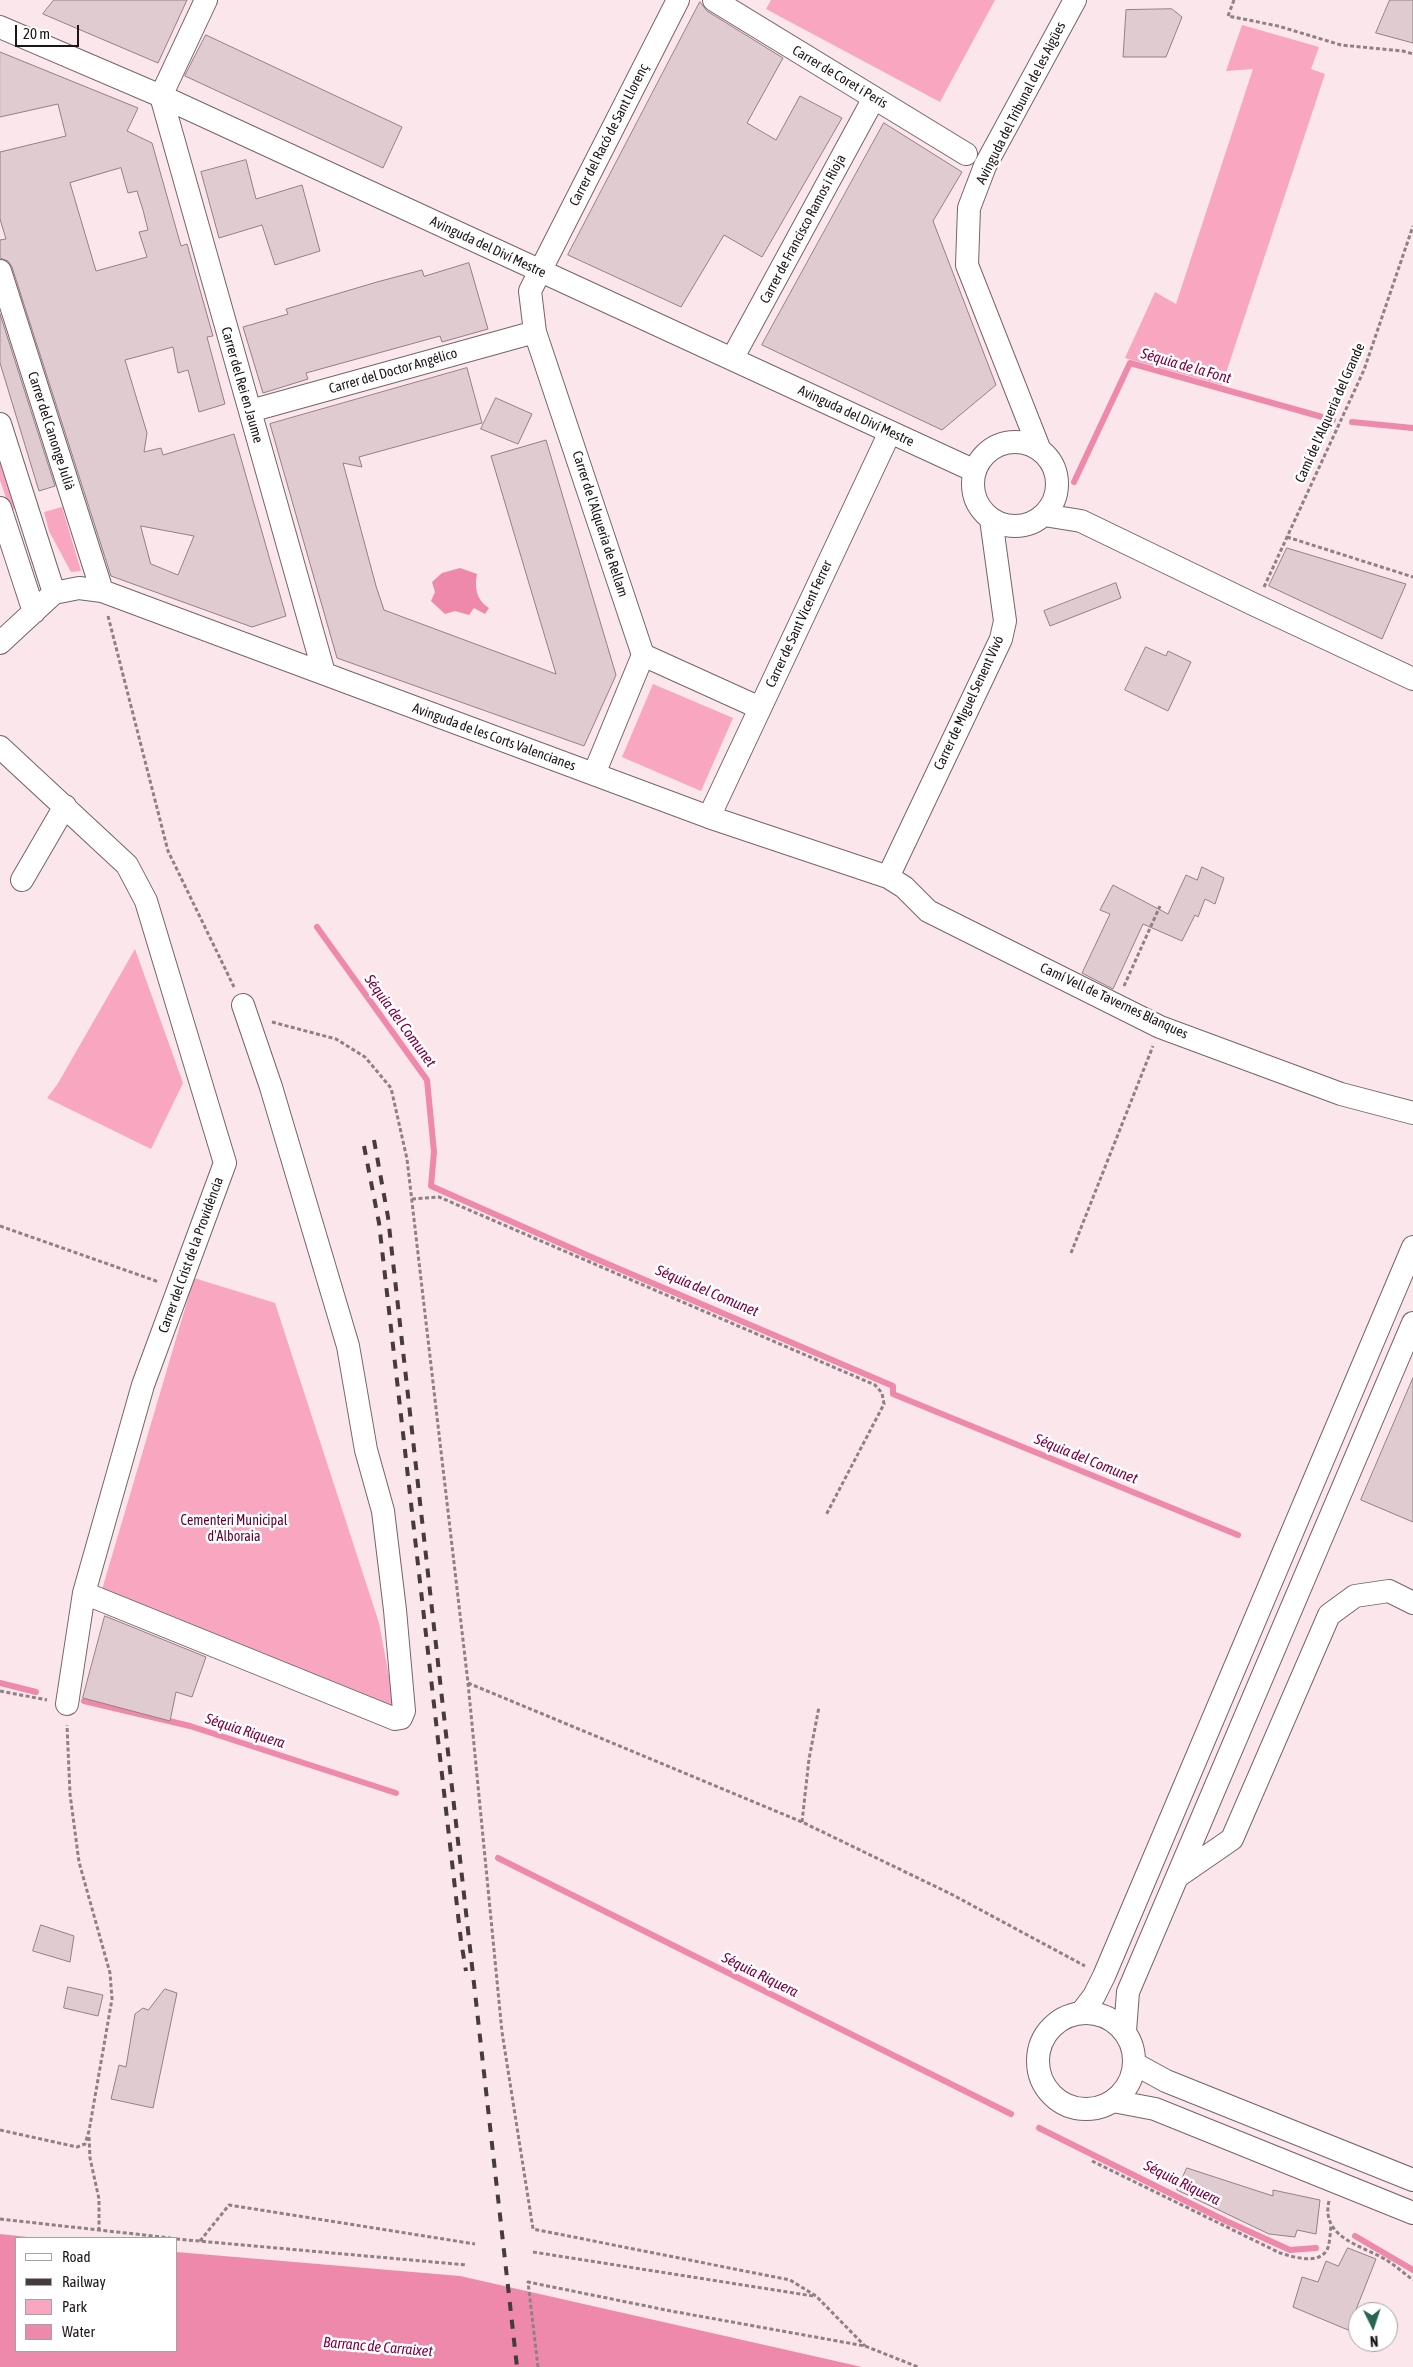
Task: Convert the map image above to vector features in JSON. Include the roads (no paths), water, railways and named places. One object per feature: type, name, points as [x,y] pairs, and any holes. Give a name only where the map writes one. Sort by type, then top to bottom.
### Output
[{"type":"street","points":[[161,96],[206,0]]},
{"type":"street","name":"Carrer del Racó de Sant Llorenç","points":[[540,270],[678,0]]},
{"type":"street","name":"Carrer de Coret i Peris","points":[[714,0],[966,154]]},
{"type":"street","name":"Avinguda del Tribunal de les Aigües","points":[[1038,448],[967,265],[969,208],[985,166],[1075,0]]},
{"type":"street","name":"Avinguda del Diví Mestre","points":[[0,27],[161,96],[975,471]]},
{"type":"street","name":"Carrer del Rei en Jaume","points":[[161,96],[324,673]]},
{"type":"street","name":"Carrer de Francisco Ramos i Rioja","points":[[732,359],[874,98]]},
{"type":"street","name":"Carrer de l'Alqueria de Rellam","points":[[540,270],[530,291],[535,332],[643,655]]},
{"type":"street","name":"Carrer del Canonge Julià","points":[[0,271],[102,591]]},
{"type":"street","name":"Carrer del Doctor Angélico","points":[[250,411],[535,332]]},
{"type":"street","points":[[1008,442],[1021,408]]},
{"type":"street","points":[[0,424],[54,593],[0,643]]},
{"type":"street","name":"Carrer de Sant Vicent Ferrer","points":[[709,817],[890,432]]},
{"type":"street","points":[[1008,442],[1029,443],[1038,448],[1048,456],[1054,465],[1058,488],[1056,498],[1044,515],[1032,523],[1018,526],[1004,525],[991,519],[983,512],[974,493],[975,471],[986,453],[996,446],[1008,442]]},
{"type":"street","points":[[1058,488],[1081,520]]},
{"type":"street","points":[[0,508],[34,612]]},
{"type":"street","points":[[1044,515],[1081,520],[1255,605],[1413,678]]},
{"type":"street","name":"Carrer de Miguel Senent Vivó","points":[[888,877],[1001,639],[1004,621],[991,519]]},
{"type":"street","name":"Avinguda de les Corts Valencianes","points":[[54,593],[79,588],[102,591],[709,817],[888,877]]},
{"type":"street","points":[[594,774],[643,655],[760,708]]},
{"type":"street","name":"Carrer del Crist de la Providència","points":[[0,748],[65,806],[127,866],[146,901],[225,1163],[143,1385],[84,1593],[67,1704]]},
{"type":"street","points":[[22,880],[65,806]]},
{"type":"street","name":"Camí Vell de Tavernes Blanques","points":[[888,877],[904,887],[928,911],[1160,1026],[1341,1094],[1413,1112]]},
{"type":"street","points":[[84,1593],[395,1719],[401,1718],[404,1710],[395,1610],[383,1511],[366,1450],[348,1346],[271,1087],[243,1005]]},
{"type":"street","points":[[1081,2013],[1094,1996],[1104,1976],[1413,1247]]},
{"type":"street","points":[[1124,2031],[1106,2016],[1081,2013],[1055,2023],[1039,2046],[1039,2075],[1046,2089],[1066,2105],[1090,2109],[1113,2101],[1129,2085],[1135,2064],[1124,2031],[1128,1992],[1413,1323]]},
{"type":"street","points":[[1177,1877],[1232,1839],[1329,1615],[1355,1596],[1389,1591],[1413,1603]]},
{"type":"street","points":[[1135,2064],[1166,2081],[1413,2180]]},
{"type":"street","points":[[1113,2101],[1155,2109],[1413,2213]]},
{"type":"water","points":[[460,568],[477,574],[477,594],[489,608],[485,614],[474,608],[469,615],[455,611],[445,614],[431,601],[435,592],[432,582],[442,573]]},
{"type":"water","name":"Barranc de Carraixet","points":[[0,2234],[28,2237],[15,2237],[15,2352],[178,2352],[178,2252],[460,2276],[862,2367],[0,2367]]},
{"type":"waterway","name":"Séquia de la Font","points":[[1074,482],[1130,363],[1333,420]]},
{"type":"waterway","name":"Séquia de la Font","points":[[1352,422],[1413,428]]},
{"type":"waterway","name":"Séquia del Comunet","points":[[317,927],[427,1080],[434,1152],[431,1186],[893,1386],[893,1394],[1238,1535]]},
{"type":"waterway","points":[[0,1683],[36,1692]]},
{"type":"waterway","name":"Séquia Riquera","points":[[84,1701],[190,1726],[396,1793]]},
{"type":"waterway","name":"Séquia Riquera","points":[[498,1858],[1011,2114]]},
{"type":"waterway","name":"Séquia Riquera","points":[[1039,2128],[1226,2221],[1290,2250],[1316,2248]]},
{"type":"waterway","name":"Séquia Riquera","points":[[1355,2236],[1413,2270]]},
{"type":"railway","points":[[374,1140],[388,1217],[517,2367]]},
{"type":"railway","points":[[364,1146],[379,1223],[461,1941],[466,1971]]},
{"type":"park label","name":"Cementeri Municipal d'Alboraia","points":[[234,1529]]}]
